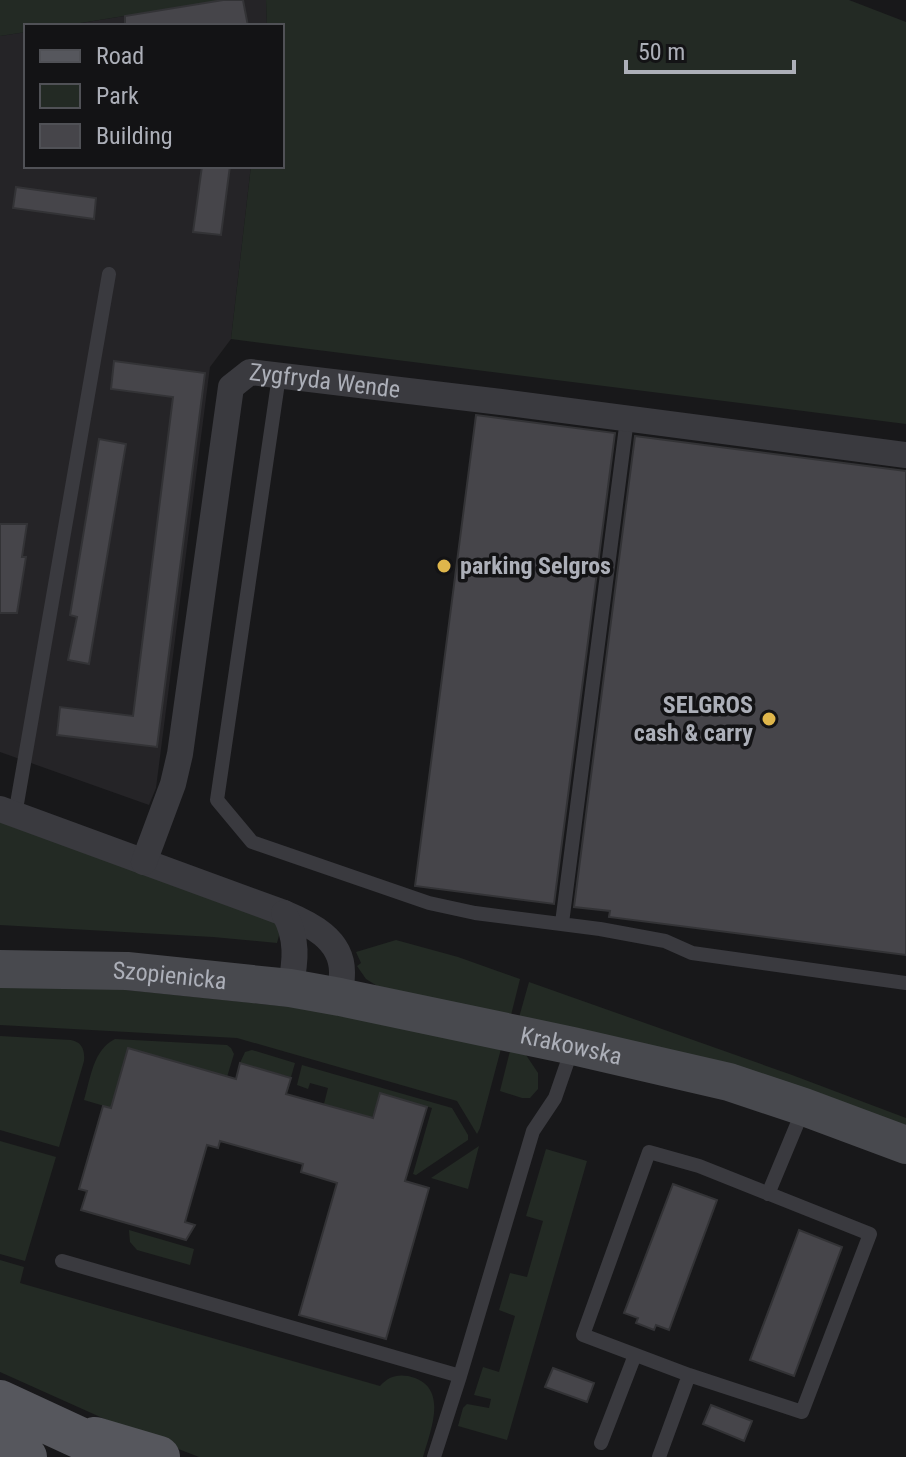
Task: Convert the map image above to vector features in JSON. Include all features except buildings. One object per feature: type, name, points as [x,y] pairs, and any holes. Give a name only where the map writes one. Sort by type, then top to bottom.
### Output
[{"type":"main road","points":[[0,1401],[121,1457]]},
{"type":"main road","points":[[52,1425],[159,1457]]},
{"type":"main road","points":[[0,1445],[26,1457]]},
{"type":"main road","points":[[0,1453],[7,1457]]},
{"type":"street","name":"Zygfryda Wende","points":[[144,862],[173,784],[180,754],[231,387],[250,372],[906,455]]},
{"type":"street","points":[[8,812],[315,927],[337,951],[343,969],[340,997]]},
{"type":"street","points":[[284,913],[291,925],[295,943],[290,988]]},
{"type":"street","name":"Szopienicka","points":[[0,969],[127,971],[290,988],[340,997]]},
{"type":"street","name":"Krakowska","points":[[340,997],[729,1082],[906,1145]]},
{"type":"lane","points":[[8,812],[109,274]]},
{"type":"lane","points":[[279,376],[217,800],[252,842],[429,903],[475,913],[562,923],[665,941],[692,953],[906,983]]},
{"type":"lane","points":[[562,923],[627,419]]},
{"type":"lane","points":[[434,1457],[533,1131],[555,1098],[573,1046]]},
{"type":"lane","points":[[768,1194],[804,1107]]},
{"type":"lane","points":[[649,1152],[699,1166],[870,1234],[802,1412],[635,1355],[583,1335],[649,1152]]},
{"type":"lane","points":[[62,1261],[460,1376]]},
{"type":"lane","points":[[601,1443],[635,1355]]},
{"type":"lane","points":[[659,1457],[689,1375]]},
{"type":"shaded area","points":[[223,0],[266,0],[267,24],[74,24]]},
{"type":"shaded area","points":[[24,32],[24,168],[251,168],[231,339],[210,367],[156,788],[149,805],[0,752],[0,36]]},
{"type":"green space","points":[[0,0],[223,0],[74,24],[24,24],[24,32],[0,36]]},
{"type":"green space","points":[[266,0],[849,0],[906,22],[906,424],[231,339],[251,168],[284,168],[284,24],[267,24]]},
{"type":"green space","points":[[0,822],[266,913],[281,928],[277,943],[0,925]]},
{"type":"green space","points":[[396,940],[520,979],[510,1019],[379,987],[366,979],[357,966],[361,963],[356,952]]},
{"type":"green space","points":[[529,982],[906,1118],[906,1125],[518,1021]]},
{"type":"green space","points":[[0,984],[97,987],[301,1008],[502,1045],[477,1134],[457,1101],[237,1038],[0,1025]]},
{"type":"green space","points":[[0,1036],[71,1040],[82,1047],[84,1061],[59,1147],[0,1130]]},
{"type":"green space","points":[[115,1039],[227,1045],[234,1054],[227,1077],[128,1049],[111,1108],[84,1100],[97,1057]]},
{"type":"green space","points":[[511,1047],[522,1049],[538,1073],[538,1089],[530,1098],[500,1091]]},
{"type":"green space","points":[[252,1050],[295,1063],[291,1077],[240,1063],[245,1052]]},
{"type":"green space","points":[[302,1065],[452,1108],[468,1140],[416,1175],[413,1174],[432,1108],[380,1093],[372,1118],[324,1104],[328,1088],[310,1083],[308,1089],[297,1085]]},
{"type":"green space","points":[[0,1141],[56,1157],[25,1261],[0,1254]]},
{"type":"green space","points":[[479,1146],[468,1189],[431,1178]]},
{"type":"green space","points":[[546,1149],[587,1161],[507,1440],[458,1426],[467,1404],[489,1408],[491,1399],[474,1395],[483,1367],[499,1372],[515,1316],[499,1310],[510,1273],[527,1277],[543,1221],[526,1216]]},
{"type":"green space","points":[[129,1230],[194,1249],[190,1265],[137,1250],[130,1242]]},
{"type":"green space","points":[[0,1260],[24,1267],[20,1283],[380,1386],[396,1376],[421,1381],[429,1389],[434,1409],[423,1457],[199,1457],[127,1429],[0,1372]]},
{"type":"place","name":"parking Selgros","points":[[444,566]]},
{"type":"place","name":"SELGROS cash & carry","points":[[769,719]]}]
